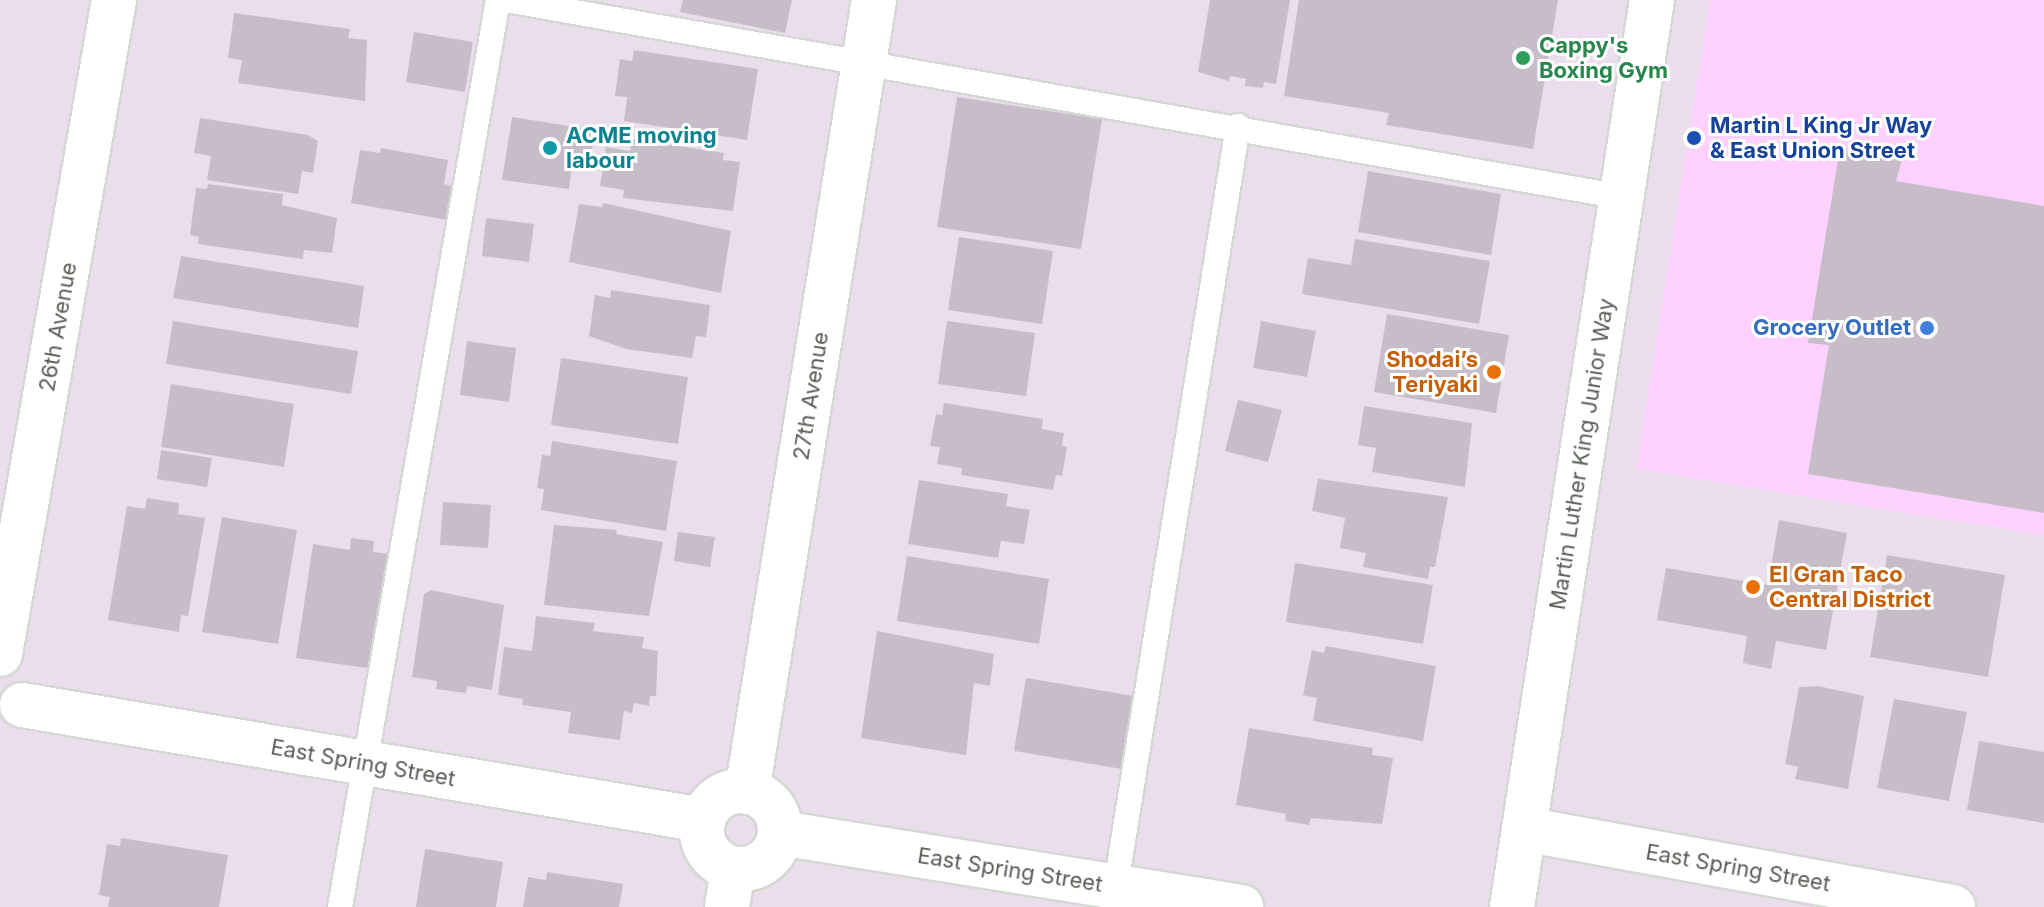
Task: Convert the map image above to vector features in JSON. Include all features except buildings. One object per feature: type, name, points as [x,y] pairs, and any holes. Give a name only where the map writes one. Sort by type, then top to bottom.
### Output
[{"type":"street","name":"26th Avenue","points":[[0,654],[114,0]]},
{"type":"street","name":"27th Avenue","points":[[747,792],[874,0]]},
{"type":"street","name":"Martin Luther King Junior Way","points":[[1512,907],[1652,0]]},
{"type":"street","name":"East Spring Street","points":[[7,703],[703,820]]},
{"type":"street","points":[[747,792],[773,806],[780,833],[765,862],[730,888],[709,853],[703,820],[718,798],[747,792]]},
{"type":"street","name":"East Spring Street","points":[[1524,829],[1953,907]]},
{"type":"street","name":"East Spring Street","points":[[780,833],[1114,897],[1241,907]]},
{"type":"lane","points":[[340,907],[498,0]]},
{"type":"lane","points":[[506,0],[1238,126],[1622,197]]},
{"type":"lane","points":[[1114,897],[1238,126]]},
{"type":"shaded area","points":[[1710,0],[2044,0],[2044,535],[1636,469]]},
{"type":"place","name":"Cappy's Boxing Gym","points":[[1523,58]]},
{"type":"place","name":"Martin L King Jr Way & East Union Street","points":[[1694,138]]},
{"type":"place","name":"ACME moving labour","points":[[550,148]]},
{"type":"place","name":"Grocery Outlet","points":[[1927,328]]},
{"type":"place","name":"Shodai’s Teriyaki","points":[[1494,372]]},
{"type":"place","name":"El Gran Taco Central District","points":[[1753,587]]}]
